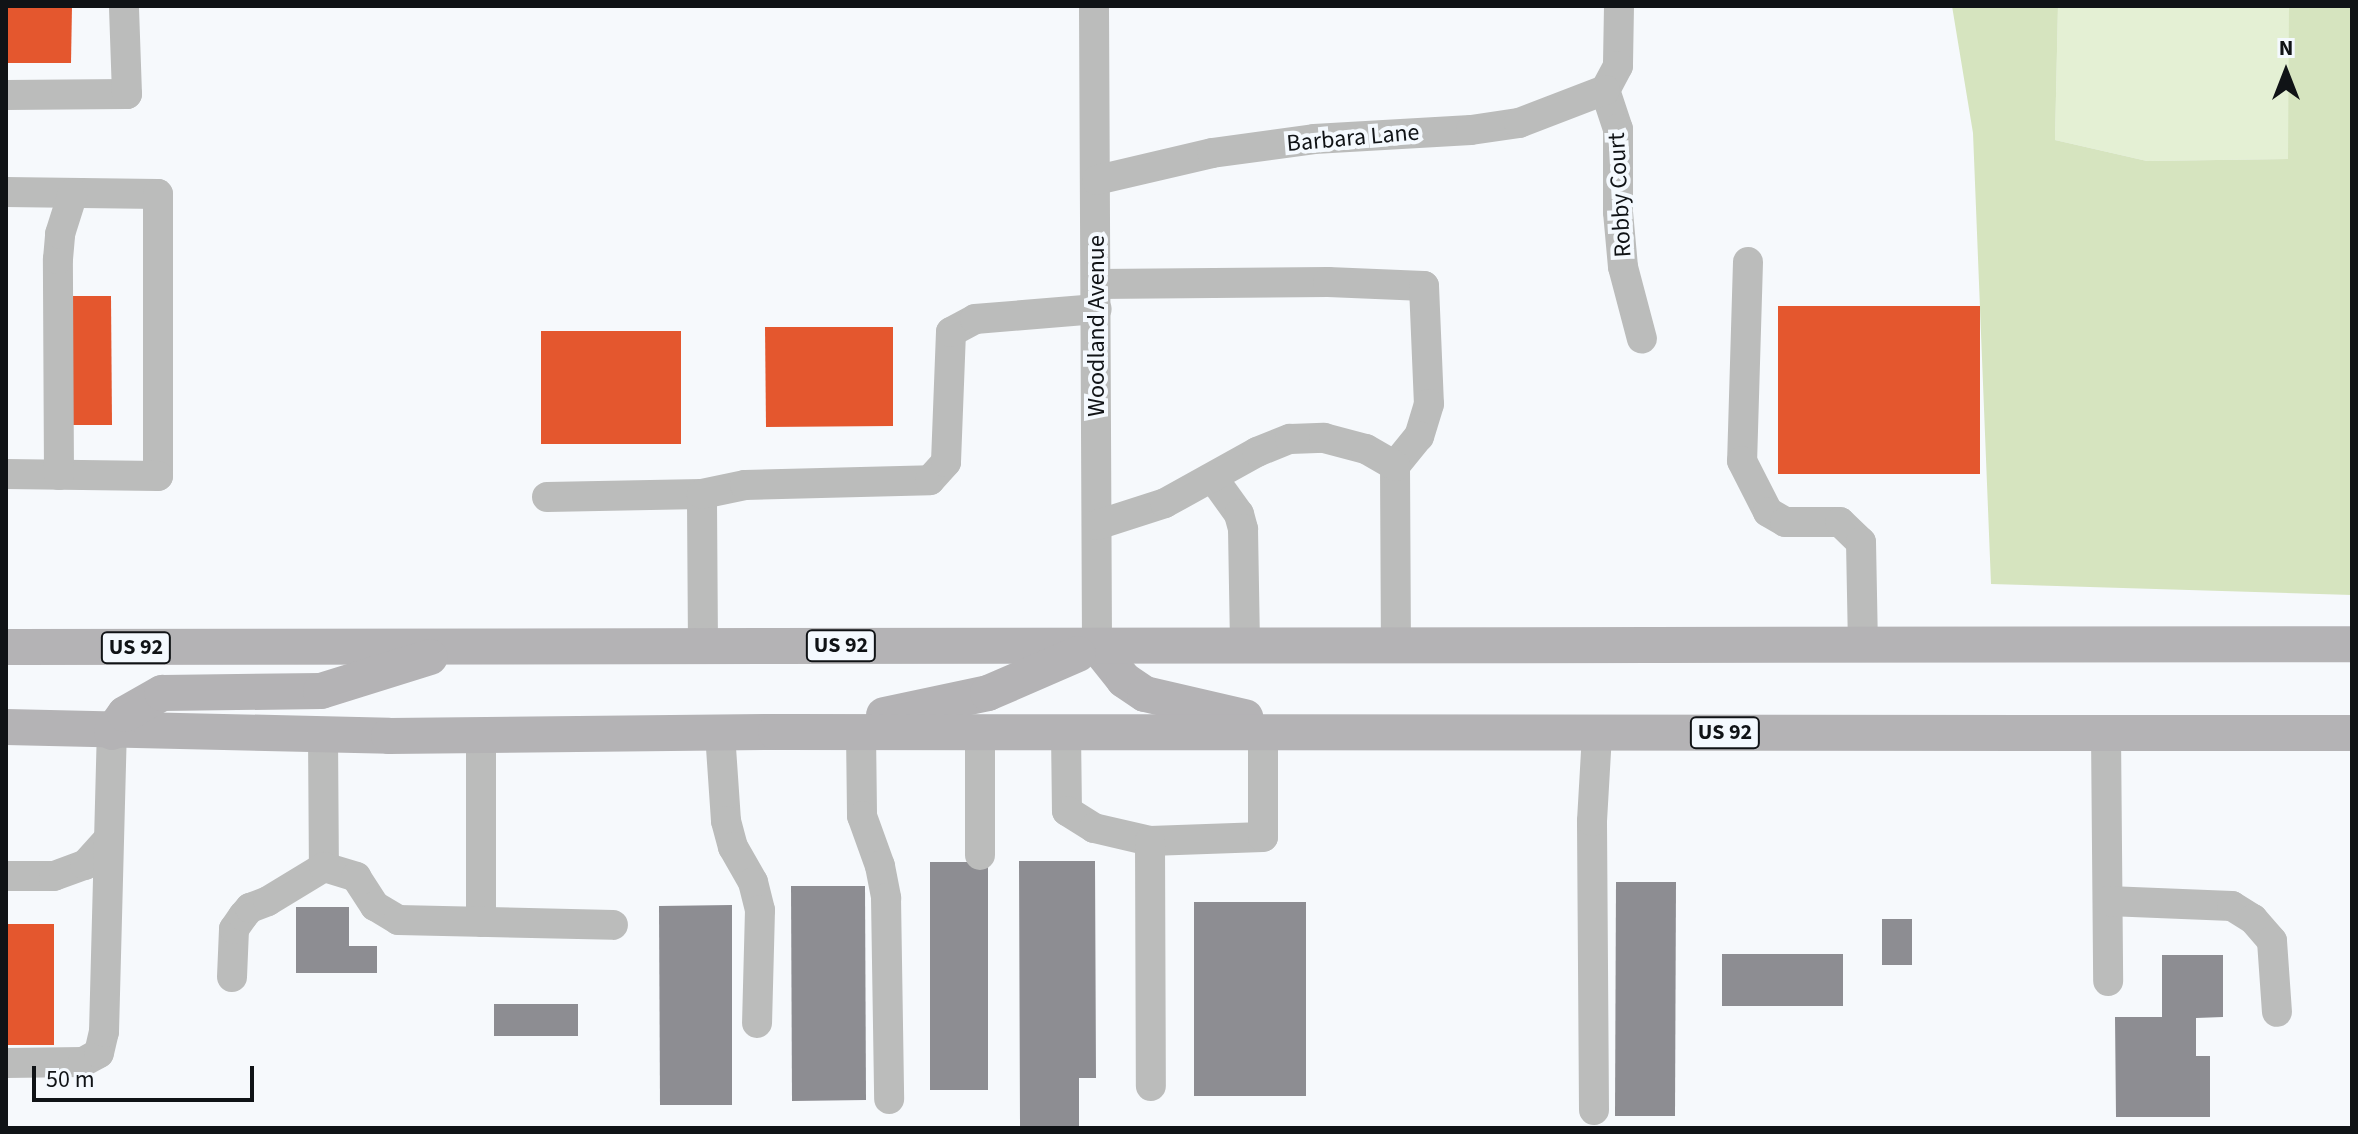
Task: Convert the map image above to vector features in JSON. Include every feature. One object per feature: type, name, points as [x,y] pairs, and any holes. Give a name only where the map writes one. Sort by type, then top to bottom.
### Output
[{"type":"main road","name":"US 92","points":[[6,647],[2352,644]]},
{"type":"main road","points":[[112,732],[125,714],[162,693],[321,691],[462,646]]},
{"type":"main road","points":[[776,732],[932,707],[988,693],[1097,646],[1124,680],[1145,694],[1181,705],[1336,734]]},
{"type":"main road","name":"US 92","points":[[6,727],[323,735],[776,732],[2352,733]]},
{"type":"street","points":[[6,95],[127,94],[124,6]]},
{"type":"street","name":"Woodland Avenue","points":[[1094,6],[1097,646]]},
{"type":"street","points":[[1605,90],[1618,66],[1619,6]]},
{"type":"street","name":"Barbara Lane","points":[[1097,180],[1212,153],[1271,145],[1519,123],[1605,90]]},
{"type":"street","name":"Robby Court","points":[[1605,90],[1618,129],[1618,212],[1623,267],[1642,339]]},
{"type":"street","points":[[6,192],[158,194],[158,476],[6,474]]},
{"type":"street","points":[[59,475],[58,259],[60,234],[73,193]]},
{"type":"street","points":[[1748,262],[1742,461],[1768,512],[1785,522],[1840,522],[1861,542],[1863,645]]},
{"type":"street","points":[[547,497],[702,494],[745,485],[930,480],[946,462],[951,332],[975,319],[1097,296],[1328,282],[1424,286],[1429,404],[1419,436],[1395,466],[1396,646]]},
{"type":"street","points":[[1097,525],[1165,503],[1276,443],[1307,437],[1366,449],[1395,466]]},
{"type":"street","points":[[1213,478],[1239,514],[1243,529],[1245,646]]},
{"type":"street","points":[[702,494],[703,646]]},
{"type":"street","points":[[6,1063],[83,1062],[99,1053],[104,1032],[106,842],[112,732]]},
{"type":"street","points":[[861,732],[862,816],[880,866],[886,898],[889,1099]]},
{"type":"street","points":[[980,732],[980,855]]},
{"type":"street","points":[[1066,732],[1067,811],[1094,828],[1150,841],[1263,837],[1263,734]]},
{"type":"street","points":[[720,733],[726,821],[733,847],[753,882],[760,910],[757,1023]]},
{"type":"street","points":[[2106,733],[2108,981]]},
{"type":"street","points":[[1594,1110],[1592,821],[1597,734]]},
{"type":"street","points":[[323,735],[324,867]]},
{"type":"street","points":[[481,735],[481,922]]},
{"type":"street","points":[[1150,841],[1151,1086]]},
{"type":"street","points":[[6,876],[54,876],[85,865],[106,842]]},
{"type":"street","points":[[232,977],[234,929],[243,916],[250,908],[268,901],[324,867],[356,877],[375,906],[398,920],[613,925]]},
{"type":"street","points":[[2108,901],[2232,906],[2253,919],[2272,941],[2277,1012]]},
{"type":"green space","points":[[1952,6],[2058,6],[2055,140],[2147,161],[2288,159],[2289,6],[2352,6],[2352,595],[1991,584],[1973,133]]},
{"type":"green space","points":[[2058,6],[2289,6],[2289,159],[2147,161],[2055,140]]},
{"type":"building: Shops","points":[[6,6],[72,6],[71,63],[6,63]]},
{"type":"building: Shops","points":[[71,296],[111,296],[112,425],[71,425]]},
{"type":"building: Shops","points":[[1778,306],[1980,306],[1980,474],[1778,474]]},
{"type":"building: Shops","points":[[765,327],[893,327],[893,426],[766,427]]},
{"type":"building: Shops","points":[[541,331],[681,331],[681,444],[541,444]]},
{"type":"building: Shops","points":[[6,924],[54,924],[54,1045],[6,1045]]},
{"type":"building: Industry","points":[[1019,861],[1095,861],[1096,1078],[1079,1078],[1079,1128],[1020,1128]]},
{"type":"building: Industry","points":[[930,862],[988,862],[988,1090],[930,1090]]},
{"type":"building: Industry","points":[[1616,882],[1676,882],[1675,1116],[1615,1116]]},
{"type":"building: Industry","points":[[791,886],[865,886],[866,1100],[792,1101]]},
{"type":"building: Industry","points":[[1194,902],[1306,902],[1306,1096],[1194,1096]]},
{"type":"building: Industry","points":[[732,905],[732,1105],[660,1105],[659,906]]},
{"type":"building: Industry","points":[[296,907],[349,907],[349,946],[377,946],[377,973],[296,973]]},
{"type":"building: Industry","points":[[1882,919],[1912,919],[1912,965],[1882,965]]},
{"type":"building: Industry","points":[[1722,954],[1843,954],[1843,1006],[1722,1006]]},
{"type":"building: Industry","points":[[2162,955],[2223,955],[2223,1017],[2196,1018],[2196,1056],[2210,1056],[2210,1117],[2116,1117],[2115,1017],[2162,1017]]},
{"type":"building: Industry","points":[[494,1004],[578,1004],[578,1036],[494,1036]]}]
